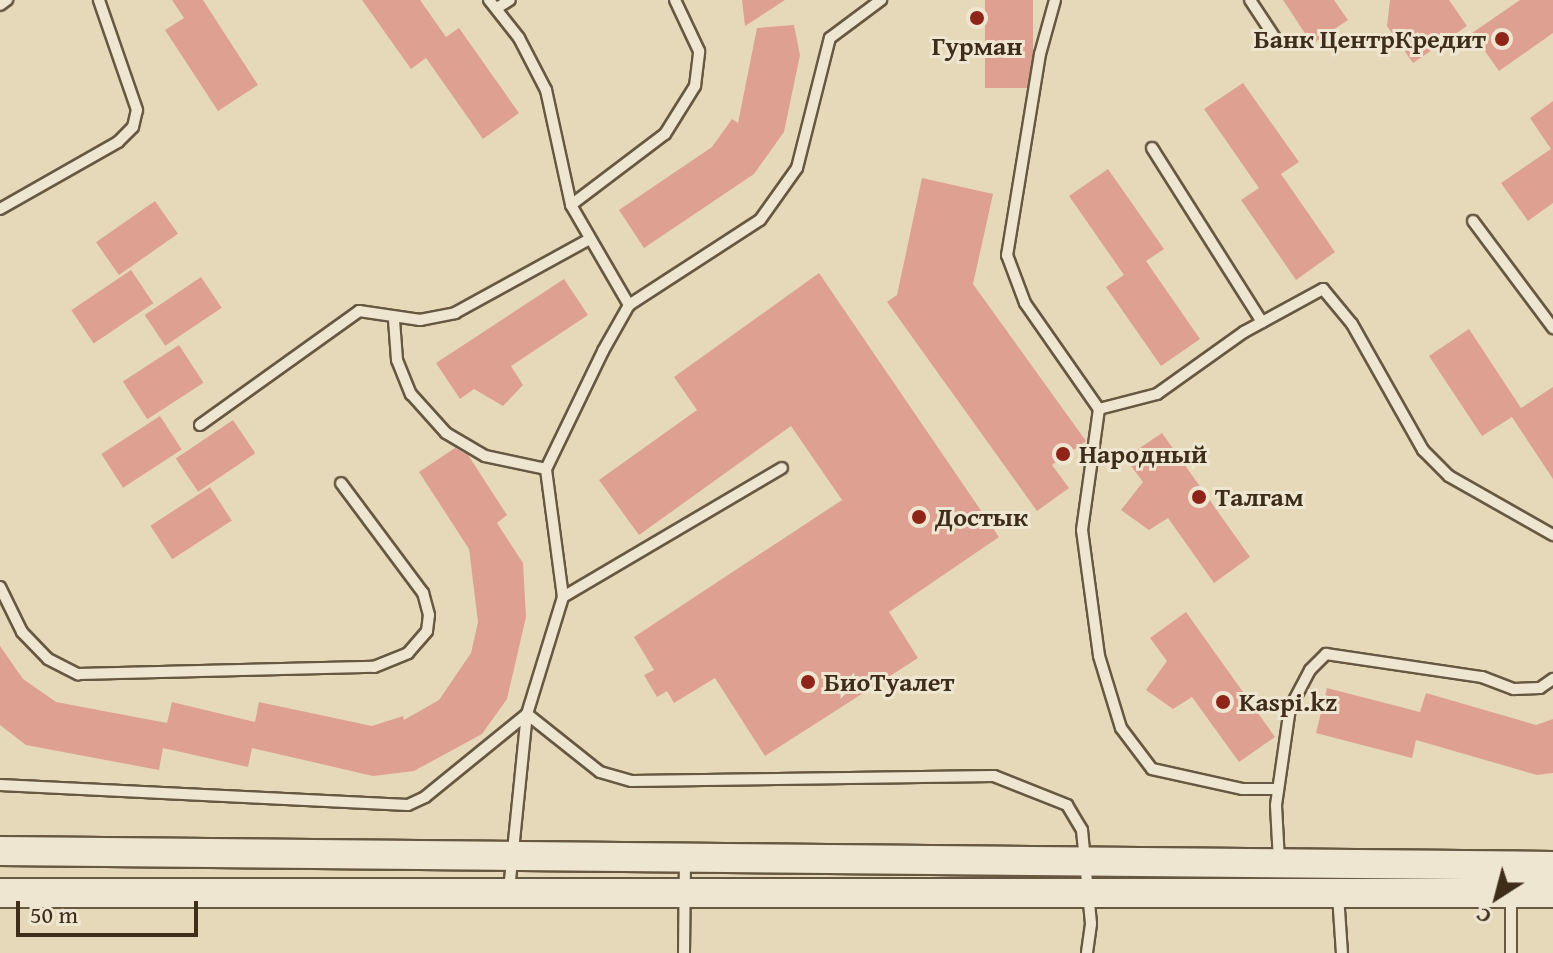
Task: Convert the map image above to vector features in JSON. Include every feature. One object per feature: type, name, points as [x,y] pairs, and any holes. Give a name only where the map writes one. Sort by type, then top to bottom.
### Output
[{"type":"main road","points":[[0,851],[1085,863],[1279,860],[1336,862],[1511,879],[1553,893]]},
{"type":"main road","points":[[0,893],[508,896],[1338,893],[1511,879],[1553,866]]},
{"type":"lane","points":[[0,5],[7,0]]},
{"type":"lane","points":[[0,209],[118,142],[133,127],[137,110],[99,0]]},
{"type":"lane","points":[[510,0],[493,4],[546,90],[571,205],[588,240],[629,305]]},
{"type":"lane","points":[[571,205],[665,134],[695,86],[699,51],[692,27],[675,0]]},
{"type":"lane","points":[[508,896],[527,714],[563,597],[546,469],[629,305],[760,220],[797,168],[830,38],[881,0]]},
{"type":"lane","points":[[1055,0],[1040,54],[1007,255],[1025,303],[1099,409],[1082,530],[1099,656],[1121,728],[1152,769],[1242,789],[1278,789]]},
{"type":"lane","points":[[1250,0],[1277,41]]},
{"type":"lane","points":[[1152,148],[1262,322]]},
{"type":"lane","points":[[1473,221],[1553,328]]},
{"type":"lane","points":[[200,425],[359,311],[394,320],[455,313],[588,240]]},
{"type":"lane","points":[[1099,409],[1157,394],[1262,322],[1323,289],[1352,324],[1423,450],[1449,476],[1553,535]]},
{"type":"lane","points":[[394,320],[397,360],[411,394],[446,433],[485,456],[546,469]]},
{"type":"lane","points":[[563,597],[782,468]]},
{"type":"lane","points":[[0,587],[22,632],[48,659],[78,674],[374,667],[408,653],[427,631],[429,615],[423,593],[341,483]]},
{"type":"lane","points":[[1280,892],[1278,789],[1290,708],[1310,670],[1326,654],[1482,677],[1514,689],[1540,688],[1553,679]]},
{"type":"lane","points":[[0,785],[408,805],[425,797],[527,714]]},
{"type":"lane","points":[[527,714],[600,772],[632,781],[994,776],[1067,805],[1082,830],[1088,894],[1087,953]]},
{"type":"lane","points":[[684,953],[685,859]]},
{"type":"lane","points":[[1336,862],[1342,953]]},
{"type":"lane","points":[[1511,879],[1511,953]]},
{"type":"building","points":[[172,0],[203,0],[258,85],[218,111],[165,30],[184,18]]},
{"type":"building","points":[[362,0],[420,0],[446,37],[459,28],[519,113],[483,139],[426,58],[411,69]]},
{"type":"building","points":[[742,0],[785,0],[745,26]]},
{"type":"building","points":[[985,0],[1033,0],[1033,88],[985,88]]},
{"type":"building","points":[[1283,0],[1334,0],[1348,20],[1312,44]]},
{"type":"building","points":[[1390,0],[1449,0],[1467,26],[1413,63],[1387,26]]},
{"type":"building","points":[[1520,0],[1553,0],[1553,33],[1499,71],[1472,33]]},
{"type":"building","points":[[794,25],[800,55],[784,132],[754,174],[644,248],[619,210],[712,147],[732,119],[738,123],[757,28]]},
{"type":"building","points":[[1243,83],[1299,162],[1281,174],[1335,252],[1296,280],[1241,200],[1259,188],[1204,109]]},
{"type":"building","points":[[1553,101],[1553,203],[1528,221],[1501,183],[1551,149],[1530,118]]},
{"type":"building","points":[[1108,169],[1164,249],[1146,261],[1200,339],[1161,366],[1106,287],[1124,275],[1069,196]]},
{"type":"building","points":[[922,178],[993,194],[973,284],[1086,441],[1052,465],[1069,488],[1037,511],[887,302],[897,295]]},
{"type":"building","points":[[155,201],[178,234],[119,275],[96,242]]},
{"type":"building","points":[[131,270],[153,303],[94,343],[71,310]]},
{"type":"building","name":"Достык","points":[[819,273],[999,537],[889,612],[918,658],[765,756],[715,678],[674,703],[667,691],[657,697],[644,675],[654,670],[634,637],[842,500],[791,426],[639,535],[599,480],[697,410],[674,377]]},
{"type":"building","points":[[201,277],[222,308],[165,346],[145,315]]},
{"type":"building","points":[[564,279],[588,315],[511,366],[523,385],[503,406],[474,389],[460,399],[436,363]]},
{"type":"building","points":[[1469,329],[1521,408],[1553,387],[1553,479],[1512,417],[1482,436],[1429,356]]},
{"type":"building","points":[[179,345],[204,383],[147,419],[123,381]]},
{"type":"building","points":[[160,416],[182,450],[123,488],[101,454]]},
{"type":"building","points":[[233,420],[255,453],[198,492],[176,459]]},
{"type":"building","points":[[1162,433],[1250,557],[1214,583],[1168,518],[1149,530],[1121,510],[1143,482],[1125,458]]},
{"type":"building","points":[[455,448],[468,455],[507,515],[497,523],[523,563],[526,617],[507,699],[482,734],[414,771],[373,776],[252,748],[248,767],[163,748],[159,770],[26,745],[0,725],[0,646],[23,679],[56,702],[167,723],[172,702],[255,722],[259,702],[372,726],[403,716],[404,720],[439,700],[471,653],[478,622],[469,549],[419,472]]},
{"type":"building","points":[[210,487],[232,521],[172,559],[150,526]]},
{"type":"building","points":[[1186,612],[1275,737],[1239,762],[1192,697],[1173,709],[1146,690],[1167,661],[1150,638]]},
{"type":"building","points":[[1327,688],[1420,712],[1426,693],[1536,725],[1553,719],[1553,773],[1537,775],[1416,740],[1412,758],[1316,733]]},
{"type":"place","name":"Гурман","points":[[977,18]]},
{"type":"place","name":"Банк ЦентрКредит","points":[[1502,39]]},
{"type":"place","name":"Народный","points":[[1063,454]]},
{"type":"place","name":"Талгам","points":[[1199,497]]},
{"type":"place","name":"Достык","points":[[919,517]]},
{"type":"place","name":"БиоТуалет","points":[[808,682]]},
{"type":"place","name":"Kaspi.kz","points":[[1223,702]]}]
